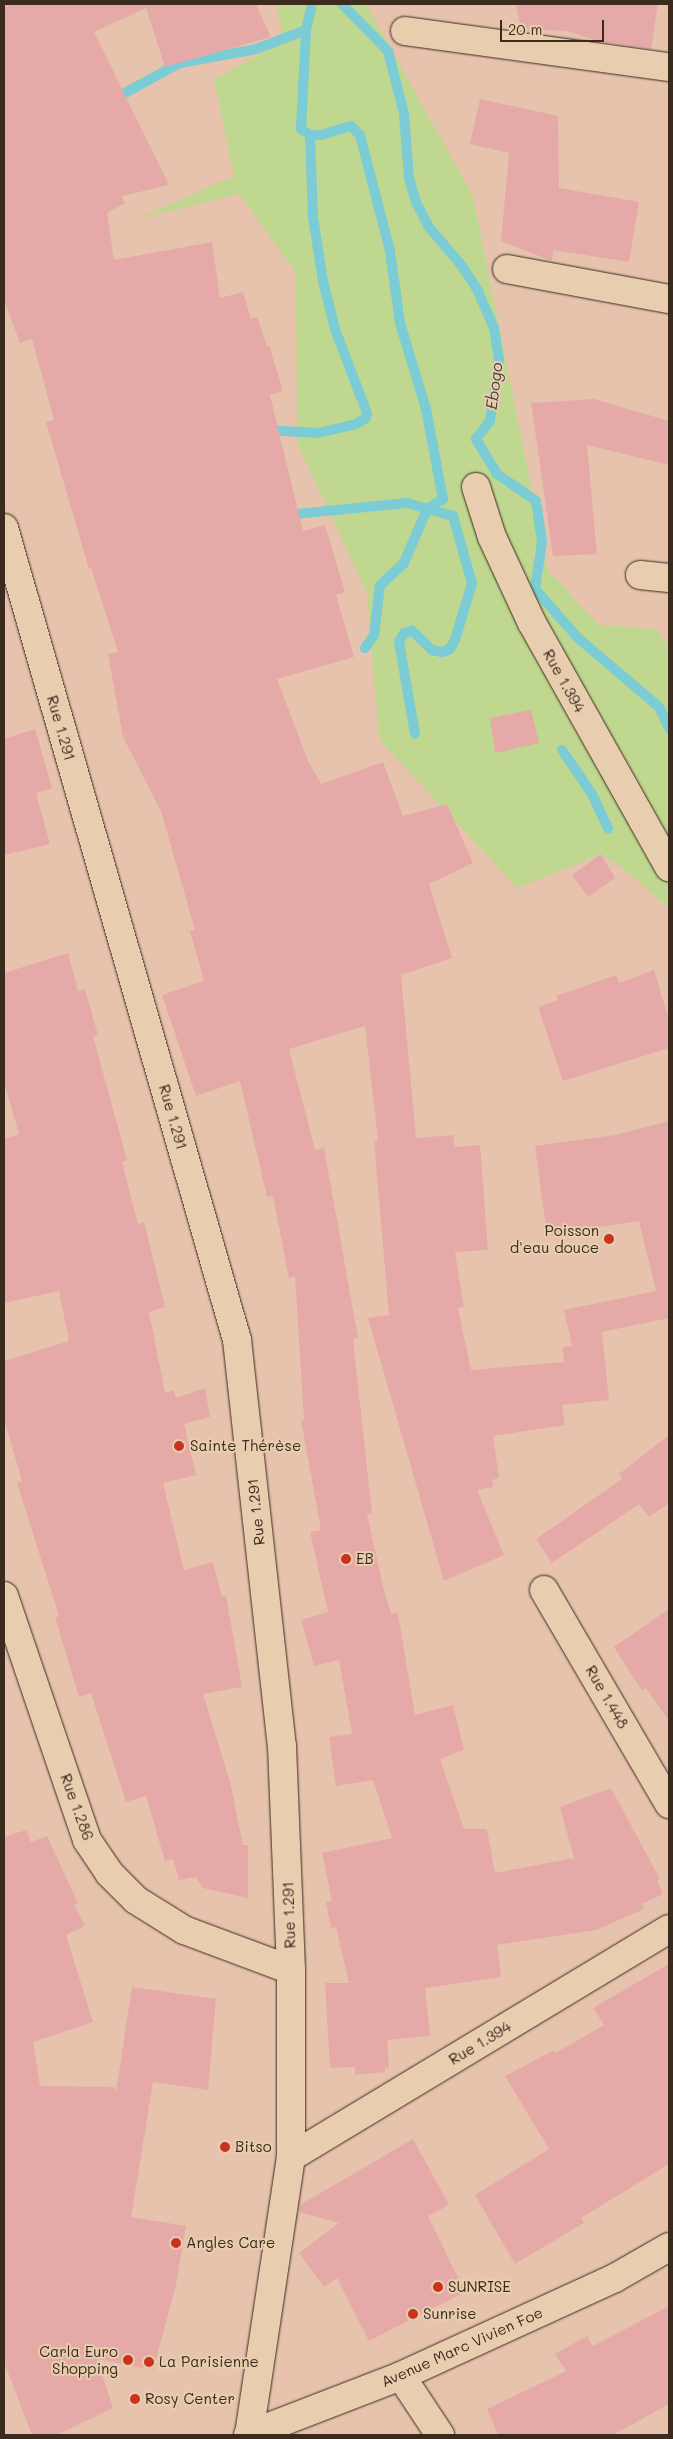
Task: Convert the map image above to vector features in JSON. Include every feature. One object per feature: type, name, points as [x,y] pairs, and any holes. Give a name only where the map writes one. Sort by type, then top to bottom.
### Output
[{"type":"street","points":[[405,30],[669,67]]},
{"type":"street","points":[[507,270],[669,299]]},
{"type":"street","name":"Rue 1.394","points":[[476,487],[492,537],[532,623],[669,866]]},
{"type":"street","name":"Rue 1.291","points":[[4,528],[238,1340],[282,1746],[291,1970],[291,2157],[249,2435]]},
{"type":"street","points":[[640,575],[669,578]]},
{"type":"street","name":"Rue 1.448","points":[[544,1590],[669,1804]]},
{"type":"street","name":"Rue 1.286","points":[[4,1596],[87,1840],[109,1873],[136,1900],[184,1930],[291,1970]]},
{"type":"street","name":"Rue 1.394","points":[[291,2157],[669,1929]]},
{"type":"street","name":"Avenue Marc Vivien Foe","points":[[249,2435],[401,2376],[615,2278],[669,2247]]},
{"type":"street","points":[[401,2376],[440,2435]]},
{"type":"green space","points":[[276,4],[366,4],[473,196],[548,571],[600,625],[657,629],[669,649],[669,908],[619,865],[601,854],[517,888],[379,739],[367,593],[297,443],[296,273],[239,194],[135,220],[234,176],[214,79],[259,55],[283,36]]},
{"type":"building","points":[[4,4],[256,4],[271,37],[165,67],[146,8],[94,32],[169,185],[122,196],[125,203],[107,213],[114,260],[212,242],[220,298],[243,292],[251,319],[257,317],[267,346],[269,345],[283,391],[270,395],[303,531],[325,525],[345,592],[336,595],[354,657],[277,679],[308,761],[321,784],[383,762],[403,816],[447,804],[473,863],[429,884],[452,958],[401,975],[416,1138],[453,1135],[455,1147],[480,1145],[488,1250],[455,1252],[464,1307],[458,1308],[471,1370],[564,1362],[562,1347],[572,1346],[564,1310],[656,1291],[639,1221],[547,1235],[535,1146],[615,1135],[669,1121],[669,1318],[602,1332],[609,1400],[562,1405],[565,1425],[493,1436],[499,1478],[492,1480],[493,1487],[477,1490],[504,1555],[444,1581],[368,1318],[389,1315],[374,1141],[378,1140],[365,1026],[289,1049],[315,1150],[324,1148],[358,1338],[353,1339],[372,1514],[367,1514],[383,1586],[391,1614],[398,1613],[415,1715],[453,1705],[464,1750],[440,1759],[464,1829],[487,1829],[495,1873],[574,1858],[560,1807],[611,1788],[660,1879],[657,1880],[663,1894],[642,1904],[644,1909],[596,1930],[497,1945],[501,1977],[425,1988],[430,2036],[387,2040],[389,2067],[385,2068],[385,2072],[355,2075],[355,2067],[330,2068],[325,1983],[349,1983],[336,1927],[331,1928],[326,1902],[332,1901],[322,1853],[392,1838],[373,1780],[336,1786],[329,1737],[352,1734],[339,1660],[314,1666],[301,1620],[328,1612],[310,1532],[321,1530],[301,1420],[304,1419],[295,1276],[289,1278],[273,1196],[267,1197],[240,1081],[196,1096],[162,995],[204,981],[190,931],[195,930],[161,811],[123,737],[108,654],[118,652],[91,568],[89,569],[46,422],[54,420],[32,339],[20,343],[4,300]]},
{"type":"building","points":[[516,4],[658,4],[651,49],[598,41],[567,31],[521,29]]},
{"type":"building","points":[[480,99],[558,116],[559,188],[639,202],[629,262],[553,250],[552,261],[501,241],[509,153],[470,144]]},
{"type":"building","points":[[594,399],[669,421],[669,465],[587,445],[597,554],[553,556],[531,403]]},
{"type":"building","points":[[531,710],[539,743],[495,753],[490,718]]},
{"type":"building","points":[[35,729],[52,788],[36,793],[50,844],[4,855],[4,739]]},
{"type":"building","points":[[601,854],[615,878],[588,897],[572,875]]},
{"type":"building","points":[[68,953],[78,991],[85,989],[98,1035],[93,1036],[127,1160],[122,1162],[138,1224],[144,1222],[165,1307],[149,1312],[165,1393],[174,1390],[176,1398],[205,1388],[210,1417],[184,1424],[196,1475],[163,1483],[184,1570],[213,1562],[222,1597],[226,1596],[242,1687],[203,1694],[230,1782],[243,1845],[248,1845],[248,1898],[203,1888],[196,1877],[179,1880],[173,1859],[165,1861],[146,1796],[126,1802],[91,1693],[79,1697],[55,1617],[59,1616],[17,1483],[22,1481],[4,1419],[4,1361],[69,1341],[59,1291],[4,1303],[4,1139],[19,1134],[4,1082],[4,973]]},
{"type":"building","points":[[654,970],[669,1020],[669,1048],[563,1081],[538,1007],[558,1000],[556,996],[616,975],[619,983]]},
{"type":"building","points":[[669,1435],[669,1503],[649,1517],[639,1504],[552,1563],[536,1539],[622,1479],[619,1474]]},
{"type":"building","points":[[669,1609],[669,1721],[646,1688],[642,1691],[614,1647]]},
{"type":"building","points":[[26,1830],[31,1842],[47,1836],[78,1903],[74,1904],[85,1926],[66,1935],[93,2022],[33,2042],[40,2086],[114,2087],[116,2092],[132,1987],[216,1999],[208,2090],[153,2082],[131,2217],[186,2226],[176,2285],[153,2370],[97,2359],[113,2408],[57,2435],[32,2435],[4,2362],[4,1837]]},
{"type":"building","points":[[669,1964],[669,2164],[581,2218],[584,2223],[515,2264],[475,2195],[549,2149],[505,2076],[554,2050],[556,2053],[604,2025],[593,2008]]},
{"type":"building","points":[[413,2139],[449,2205],[428,2216],[465,2292],[369,2341],[337,2278],[324,2287],[299,2253],[339,2223],[299,2212],[300,2205]]},
{"type":"building","points":[[669,2306],[669,2404],[613,2435],[498,2435],[487,2409],[566,2371],[555,2354],[587,2336],[593,2346]]},
{"type":"waterway","points":[[312,4],[306,30],[301,129],[310,135],[321,135],[351,126],[360,135],[390,251],[400,323],[426,409],[443,499],[427,509],[404,563],[380,585],[374,635],[365,648]]},
{"type":"waterway","name":"Ebogo","points":[[342,4],[388,51],[404,114],[409,178],[416,202],[428,226],[462,266],[477,289],[494,328],[499,359],[490,421],[476,439],[497,474],[536,501],[542,542],[535,589],[578,638],[659,707],[669,728]]},
{"type":"waterway","points":[[112,100],[180,63],[256,49],[306,30]]},
{"type":"waterway","points":[[267,430],[318,433],[354,425],[365,419],[367,413],[335,329],[323,281],[313,217],[310,135]]},
{"type":"waterway","points":[[286,515],[407,503],[453,516],[472,583],[455,640],[450,649],[442,652],[432,650],[412,631],[404,633],[399,642],[415,734]]},
{"type":"waterway","points":[[562,750],[592,794],[608,828]]},
{"type":"place","name":"Poisson d'eau douce","points":[[609,1239]]},
{"type":"place","name":"Sainte Thérèse","points":[[179,1446]]},
{"type":"place","name":"EB","points":[[346,1559]]},
{"type":"place","name":"Bitso","points":[[225,2147]]},
{"type":"place","name":"Angles Care","points":[[176,2243]]},
{"type":"place","name":"SUNRISE","points":[[438,2287]]},
{"type":"place","name":"Sunrise","points":[[413,2314]]},
{"type":"place","name":"Carla Euro Shopping","points":[[128,2360]]},
{"type":"place","name":"La Parisienne","points":[[149,2362]]},
{"type":"place","name":"Rosy Center","points":[[135,2399]]}]
